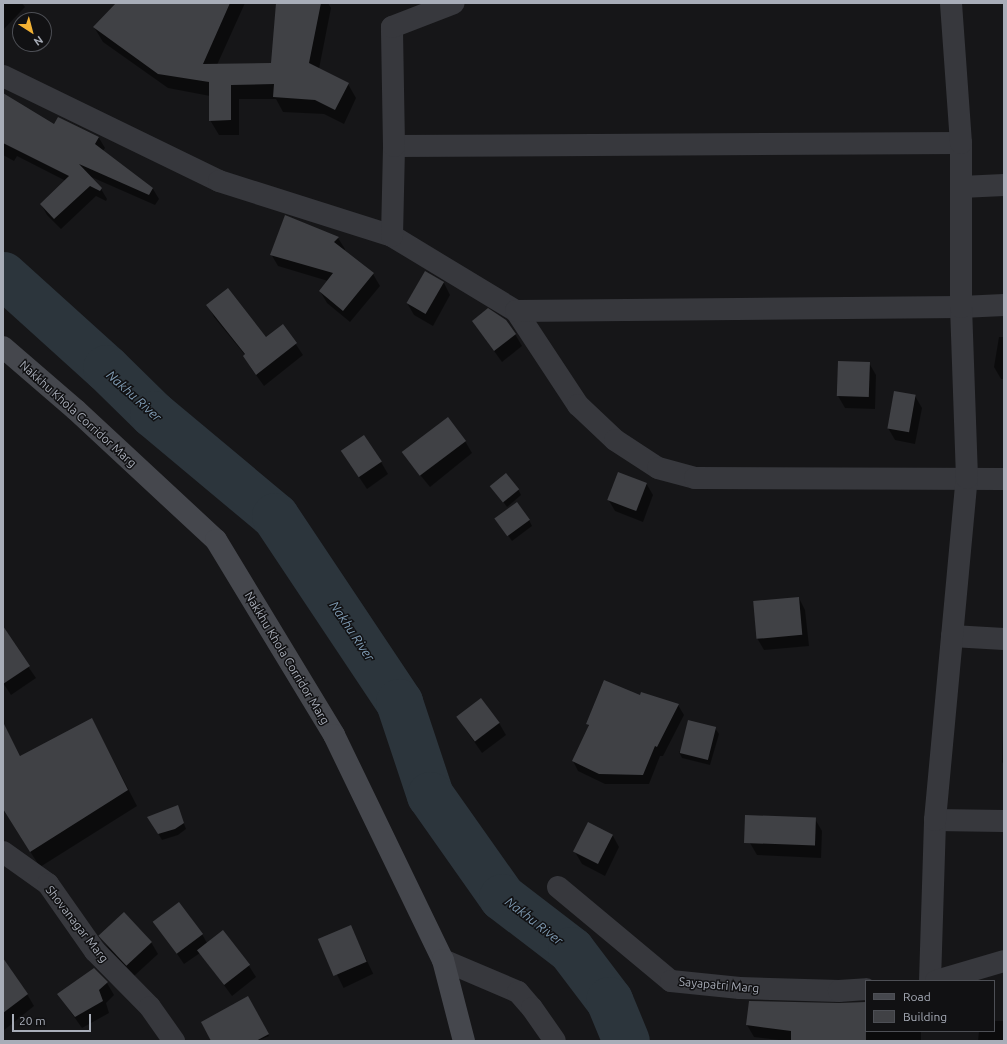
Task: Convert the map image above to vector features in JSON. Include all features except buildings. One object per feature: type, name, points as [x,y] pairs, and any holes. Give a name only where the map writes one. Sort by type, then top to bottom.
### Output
[{"type":"street","points":[[392,236],[394,146],[392,27],[454,3]]},
{"type":"street","points":[[930,980],[935,820],[967,478],[961,307],[961,143],[951,3]]},
{"type":"street","points":[[3,76],[219,180],[392,236],[516,311],[578,405],[615,440],[658,468],[695,478],[1004,479]]},
{"type":"street","points":[[394,146],[961,143]]},
{"type":"street","points":[[960,187],[1004,185]]},
{"type":"street","points":[[516,311],[961,307],[1004,305]]},
{"type":"street","name":"Nakkhu Khola Corridor Marg","points":[[3,347],[76,410],[216,540],[334,735],[443,960],[464,1041]]},
{"type":"street","points":[[952,636],[1004,639]]},
{"type":"street","points":[[935,820],[1004,821]]},
{"type":"street","name":"Shovanagar Marg","points":[[3,852],[48,884],[95,952],[150,1007],[174,1041]]},
{"type":"street","name":"Sayapatri Marg","points":[[558,888],[671,981],[740,988],[839,991],[865,989]]},
{"type":"street","points":[[443,960],[518,992],[532,1008],[555,1041]]},
{"type":"street","points":[[939,980],[1004,961]]},
{"type":"waterway","name":"Nakhu River","points":[[3,275],[106,368],[153,414],[275,516],[399,702],[430,795],[502,897],[571,950],[609,1000],[626,1041]]}]
